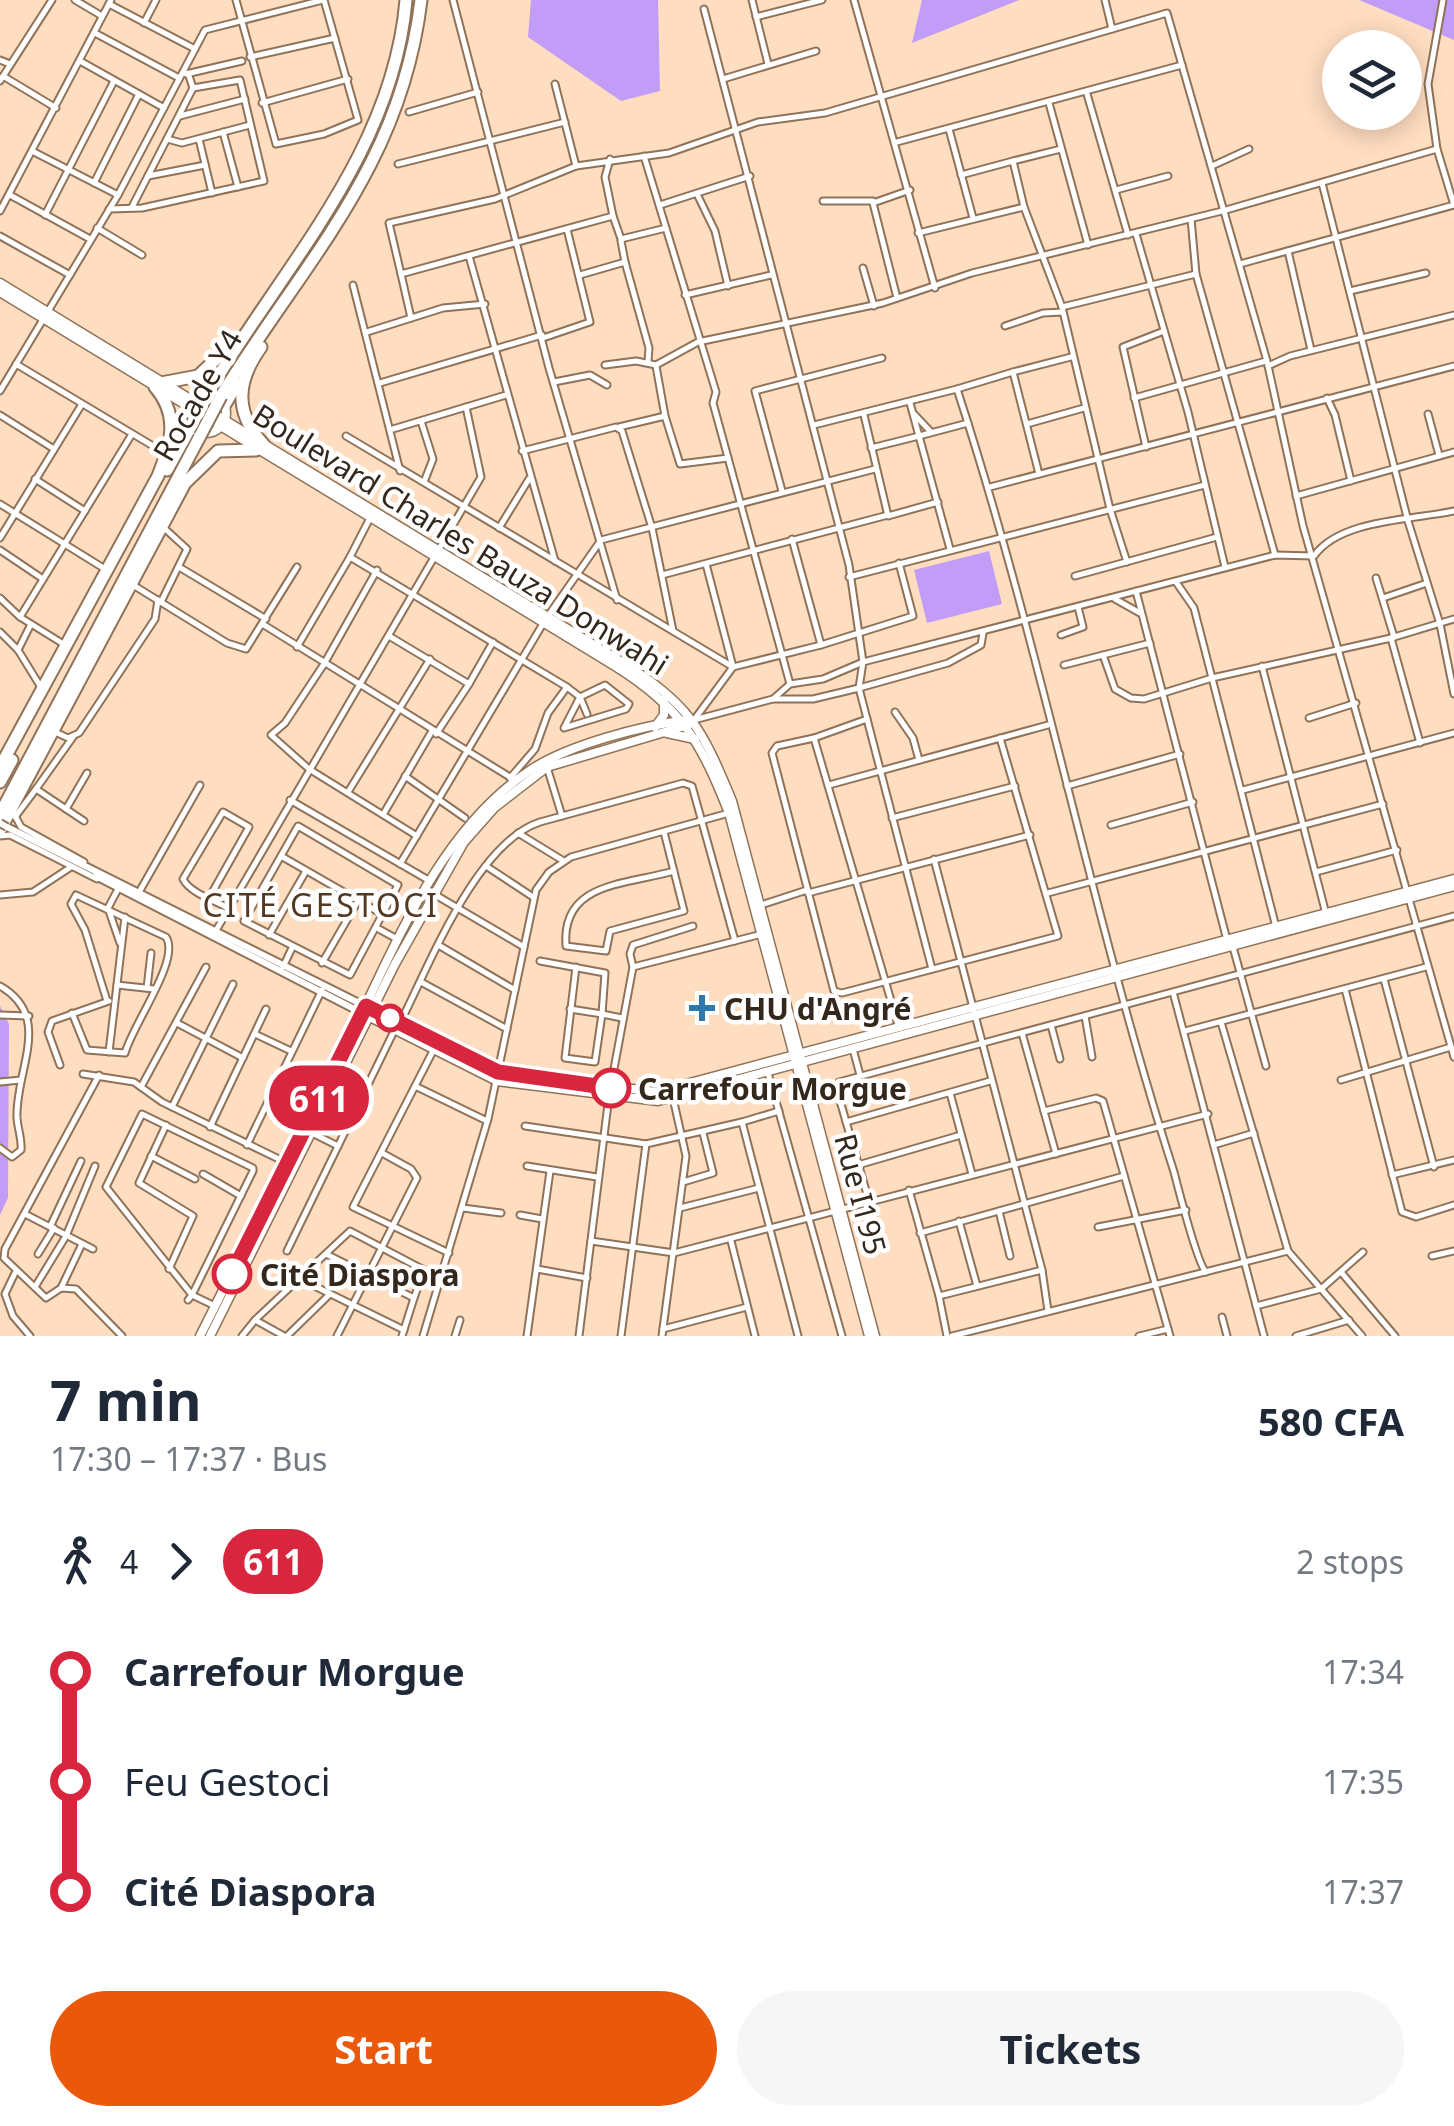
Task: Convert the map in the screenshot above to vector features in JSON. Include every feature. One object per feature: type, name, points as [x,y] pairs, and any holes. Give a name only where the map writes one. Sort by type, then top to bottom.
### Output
[{"type":"highway","name":"Rocade Y4","points":[[9,813],[206,428],[215,396],[368,143],[391,88],[406,0]]},
{"type":"highway","name":"Rocade Y4","points":[[215,396],[352,204],[380,152],[403,92],[422,0]]},
{"type":"highway","points":[[215,396],[256,354],[352,204]]},
{"type":"highway","points":[[0,767],[158,476],[173,434],[168,405],[158,385],[198,376],[228,348],[330,207]]},
{"type":"highway","points":[[215,396],[228,348]]},
{"type":"highway","points":[[185,483],[218,451],[260,448],[240,404],[256,354]]},
{"type":"highway","name":"Rocade Y4","points":[[0,782],[206,428]]},
{"type":"highway","points":[[158,476],[206,428]]},
{"type":"highway","points":[[3,830],[163,527],[206,428]]},
{"type":"main road","name":"Boulevard Charles Bauza Donwahi","points":[[0,283],[189,404],[206,428],[260,448],[656,684],[688,722],[732,801],[764,934]]},
{"type":"main road","name":"Boulevard Charles Bauza Donwahi","points":[[0,292],[47,315]]},
{"type":"main road","points":[[206,428],[189,404],[215,396]]},
{"type":"main road","points":[[206,428],[215,396]]},
{"type":"main road","name":"Boulevard Charles Bauza Donwahi","points":[[546,619],[664,699],[688,722],[729,813],[798,1060]]},
{"type":"main road","points":[[656,730],[664,714],[664,699]]},
{"type":"main road","points":[[200,1336],[312,1133],[400,940],[471,823],[513,780],[566,751],[688,722]]},
{"type":"main road","points":[[210,1336],[285,1178],[287,1163],[396,964],[430,888],[474,829],[519,786],[547,767],[656,730],[695,739]]},
{"type":"main road","points":[[610,1092],[686,1090],[768,1073],[798,1060],[853,1049],[973,1012],[1454,883]]},
{"type":"main road","points":[[1230,944],[1276,927],[1409,895]]},
{"type":"main road","points":[[368,1012],[497,1077]]},
{"type":"main road","points":[[398,1026],[434,1049],[497,1077],[610,1092],[645,1101],[673,1098],[686,1090],[899,1028],[973,1012]]},
{"type":"main road","name":"Rue I195","points":[[798,1060],[872,1336]]},
{"type":"street","points":[[52,0],[1,79],[56,108]]},
{"type":"street","points":[[75,0],[102,16]]},
{"type":"street","points":[[144,23],[156,0]]},
{"type":"street","points":[[0,391],[118,195],[205,30],[241,18],[323,0],[358,120],[324,134],[272,142],[250,57],[241,18],[236,0]]},
{"type":"street","points":[[452,0],[617,600]]},
{"type":"street","points":[[752,0],[768,64]]},
{"type":"street","points":[[756,17],[822,0]]},
{"type":"street","points":[[854,0],[935,288]]},
{"type":"street","points":[[1105,0],[1112,29]]},
{"type":"street","points":[[1240,264],[1454,205],[1437,149],[1428,84],[1443,0]]},
{"type":"street","points":[[0,211],[110,2],[195,49]]},
{"type":"street","points":[[704,9],[814,425],[859,635],[863,662],[859,688],[932,969]]},
{"type":"street","points":[[411,318],[389,223],[505,194],[576,166],[692,147],[758,122],[825,113],[879,94],[1167,13],[1226,210],[1268,364],[1296,496],[1454,1056]]},
{"type":"street","points":[[94,32],[183,75],[193,88]]},
{"type":"street","points":[[250,57],[335,38]]},
{"type":"street","points":[[723,79],[816,51]]},
{"type":"street","points":[[0,60],[10,64]]},
{"type":"street","points":[[80,61],[164,108]]},
{"type":"street","points":[[183,75],[242,61]]},
{"type":"street","points":[[897,142],[1087,94],[1182,65]]},
{"type":"street","points":[[109,209],[132,207],[238,187],[266,178],[236,78],[193,88],[132,207]]},
{"type":"street","points":[[262,103],[348,79]]},
{"type":"street","points":[[46,215],[114,81]]},
{"type":"street","points":[[555,84],[576,166]]},
{"type":"street","points":[[408,112],[478,92]]},
{"type":"street","points":[[94,183],[139,94]]},
{"type":"street","points":[[1087,94],[1116,190],[1152,286],[1194,436],[1224,568]]},
{"type":"street","points":[[178,116],[245,99]]},
{"type":"street","points":[[1049,103],[1088,246]]},
{"type":"street","points":[[398,164],[565,122]]},
{"type":"street","points":[[167,139],[178,144],[251,124]]},
{"type":"street","points":[[949,129],[973,219]]},
{"type":"street","points":[[223,132],[238,187]]},
{"type":"street","points":[[199,139],[212,192]]},
{"type":"street","points":[[1212,166],[1249,148]]},
{"type":"street","points":[[961,175],[1061,149]]},
{"type":"street","points":[[656,365],[698,342],[787,327],[874,306],[1437,149]]},
{"type":"street","points":[[34,152],[118,195]]},
{"type":"street","points":[[644,156],[716,392],[713,403],[790,684]]},
{"type":"street","points":[[610,159],[605,177],[649,348],[648,361]]},
{"type":"street","points":[[1013,161],[1040,257],[1063,309],[1084,408],[1127,562]]},
{"type":"street","points":[[148,176],[205,164]]},
{"type":"street","points":[[660,205],[750,176]]},
{"type":"street","points":[[1116,190],[1168,176]]},
{"type":"street","points":[[1322,183],[1408,520],[1440,624],[1454,694]]},
{"type":"street","points":[[822,201],[873,201],[910,190]]},
{"type":"street","points":[[697,194],[715,231],[728,286]]},
{"type":"street","points":[[10,195],[90,239]]},
{"type":"street","points":[[873,201],[897,298]]},
{"type":"street","points":[[918,233],[1024,207]]},
{"type":"street","points":[[401,274],[613,216]]},
{"type":"street","points":[[1192,219],[1196,274],[1275,555]]},
{"type":"street","points":[[96,228],[142,255]]},
{"type":"street","points":[[380,382],[590,322],[567,228]]},
{"type":"street","points":[[620,239],[666,228]]},
{"type":"street","points":[[0,236],[70,275]]},
{"type":"street","points":[[1288,251],[1312,350]]},
{"type":"street","points":[[469,256],[529,480],[555,561]]},
{"type":"street","points":[[580,275],[625,262]]},
{"type":"street","points":[[864,268],[874,306]]},
{"type":"street","points":[[685,295],[772,274]]},
{"type":"street","points":[[1005,326],[1043,312],[1196,274]]},
{"type":"street","points":[[1350,292],[1426,274]]},
{"type":"street","points":[[353,285],[393,430],[400,471]]},
{"type":"street","points":[[367,332],[443,308],[484,304]]},
{"type":"street","points":[[1134,398],[1454,315]]},
{"type":"street","points":[[1146,447],[1124,344],[1164,332]]},
{"type":"street","points":[[814,425],[910,403],[1072,357]]},
{"type":"street","points":[[782,491],[755,391],[882,358]]},
{"type":"street","points":[[605,366],[648,361],[656,365],[666,403],[665,416],[680,464],[728,458]]},
{"type":"street","points":[[16,364],[153,446]]},
{"type":"street","points":[[990,486],[1454,366]]},
{"type":"street","points":[[1013,372],[1039,474]]},
{"type":"street","points":[[554,382],[590,375],[607,384]]},
{"type":"street","points":[[956,389],[990,486],[1049,724],[1126,1005],[1198,1260],[1206,1272]]},
{"type":"street","points":[[393,430],[506,394]]},
{"type":"street","points":[[1327,398],[1336,415],[1350,481]]},
{"type":"street","points":[[910,403],[950,548]]},
{"type":"street","points":[[0,538],[82,404]]},
{"type":"street","points":[[214,934],[437,553],[482,467],[466,408]]},
{"type":"street","points":[[1028,424],[1084,408]]},
{"type":"street","points":[[912,412],[932,432]]},
{"type":"street","points":[[0,414],[54,449]]},
{"type":"street","points":[[864,414],[888,515]]},
{"type":"street","points":[[1428,414],[1439,456]]},
{"type":"street","points":[[522,451],[665,416]]},
{"type":"street","points":[[421,421],[432,459],[424,482]]},
{"type":"street","points":[[870,448],[968,424]]},
{"type":"street","points":[[620,428],[652,528],[674,632]]},
{"type":"street","points":[[20,618],[132,434]]},
{"type":"street","points":[[346,436],[733,667]]},
{"type":"street","points":[[1296,496],[1454,452]]},
{"type":"street","points":[[400,864],[546,619],[601,540],[875,469]]},
{"type":"street","points":[[35,480],[85,511]]},
{"type":"street","points":[[499,528],[529,480]]},
{"type":"street","points":[[849,577],[1205,485]]},
{"type":"street","points":[[662,575],[938,502]]},
{"type":"street","points":[[0,504],[105,569]]},
{"type":"street","points":[[774,699],[790,684],[823,679],[863,662],[1275,555],[1314,556],[1333,538],[1454,512]]},
{"type":"street","points":[[297,646],[373,515]]},
{"type":"street","points":[[22,827],[9,813],[36,790],[155,619],[159,601],[187,549],[163,527]]},
{"type":"street","points":[[1075,576],[1217,537]]},
{"type":"street","points":[[792,539],[821,646]]},
{"type":"street","points":[[0,550],[44,579]]},
{"type":"street","points":[[350,558],[378,570],[523,658],[580,698],[587,714]]},
{"type":"street","points":[[706,563],[733,667]]},
{"type":"street","points":[[688,722],[733,667],[821,646],[913,616],[899,563]]},
{"type":"street","points":[[178,567],[324,664],[513,780],[536,748],[548,713],[567,687]]},
{"type":"street","points":[[132,584],[239,649],[251,644],[297,567]]},
{"type":"street","points":[[378,570],[324,664],[286,722],[271,735],[309,769],[417,836]]},
{"type":"street","points":[[1376,578],[1420,743]]},
{"type":"street","points":[[1174,581],[1194,608],[1276,927]]},
{"type":"street","points":[[1382,598],[1427,583]]},
{"type":"street","points":[[1136,591],[1266,1066]]},
{"type":"street","points":[[1112,598],[1142,614]]},
{"type":"street","points":[[0,610],[3,600],[20,618],[64,644]]},
{"type":"street","points":[[1060,635],[1083,627],[1078,607]]},
{"type":"street","points":[[1103,655],[1109,677],[1122,694],[1144,699],[1212,678],[1393,637],[1454,619]]},
{"type":"street","points":[[18,650],[31,624]]},
{"type":"street","points":[[0,632],[18,650],[42,690]]},
{"type":"street","points":[[688,722],[774,699],[802,700],[859,688],[972,653],[981,646],[984,633]]},
{"type":"street","points":[[389,636],[469,684]]},
{"type":"street","points":[[384,813],[494,641]]},
{"type":"street","points":[[1064,665],[1150,643]]},
{"type":"street","points":[[348,792],[430,659]]},
{"type":"street","points":[[1262,666],[1326,914]]},
{"type":"street","points":[[606,685],[629,706],[564,728],[580,698],[606,685]]},
{"type":"street","points":[[1309,718],[1356,703]]},
{"type":"street","points":[[895,712],[913,738],[919,760]]},
{"type":"street","points":[[866,719],[814,738],[776,746],[772,753],[834,991],[842,994],[1056,938],[1047,894],[1000,738]]},
{"type":"street","points":[[829,786],[1049,724]]},
{"type":"street","points":[[54,732],[72,738]]},
{"type":"street","points":[[1243,790],[1454,733]]},
{"type":"street","points":[[814,738],[899,1028]]},
{"type":"street","points":[[1067,786],[1180,754]]},
{"type":"street","points":[[547,767],[562,816]]},
{"type":"street","points":[[66,809],[87,773]]},
{"type":"street","points":[[406,776],[465,818]]},
{"type":"street","points":[[287,1251],[458,908],[486,866],[518,833],[562,816],[689,782],[703,820],[734,941]]},
{"type":"street","points":[[138,894],[200,785]]},
{"type":"street","points":[[892,818],[1015,786]]},
{"type":"street","points":[[36,790],[84,822]]},
{"type":"street","points":[[290,800],[400,864],[458,908],[524,947]]},
{"type":"street","points":[[1111,825],[1193,802]]},
{"type":"street","points":[[1047,894],[1383,804]]},
{"type":"street","points":[[210,898],[250,825],[223,812],[182,879],[188,887],[228,908]]},
{"type":"street","points":[[423,1336],[487,1121],[533,898],[549,872],[562,861],[729,813]]},
{"type":"street","points":[[3,830],[8,822],[22,827],[118,888],[368,1012]]},
{"type":"street","points":[[301,826],[396,883],[384,915],[350,975],[244,922],[301,826]]},
{"type":"street","points":[[3,830],[71,868],[102,878]]},
{"type":"street","points":[[3,830],[214,934]]},
{"type":"street","points":[[664,832],[674,871],[684,912],[610,931],[606,951],[566,946],[570,910],[581,896],[674,871]]},
{"type":"street","points":[[518,833],[562,861]]},
{"type":"street","points":[[760,905],[1030,835]]},
{"type":"street","points":[[1316,872],[1397,850]]},
{"type":"street","points":[[281,856],[384,915]]},
{"type":"street","points":[[934,859],[1042,1270],[1048,1311]]},
{"type":"street","points":[[486,866],[533,898]]},
{"type":"street","points":[[0,895],[32,892],[71,868]]},
{"type":"street","points":[[268,935],[306,871]]},
{"type":"street","points":[[118,888],[108,908],[121,946]]},
{"type":"street","points":[[72,1013],[86,1050],[125,1053],[131,1030],[151,989],[168,965],[170,942],[79,896],[71,900],[111,1000]]},
{"type":"street","points":[[322,963],[358,901]]},
{"type":"street","points":[[869,1201],[836,1084],[1454,916]]},
{"type":"street","points":[[109,1052],[111,1000],[125,917]]},
{"type":"street","points":[[579,1336],[597,1178],[633,967],[630,954],[634,945],[692,926]]},
{"type":"street","points":[[377,928],[400,940]]},
{"type":"street","points":[[633,967],[764,934]]},
{"type":"street","points":[[440,946],[515,990]]},
{"type":"street","points":[[282,968],[292,948]]},
{"type":"street","points":[[151,953],[151,989]]},
{"type":"street","points":[[540,961],[576,966],[605,973],[597,1060],[592,1063],[565,1058],[576,966]]},
{"type":"street","points":[[1185,1031],[1426,967]]},
{"type":"street","points":[[142,1087],[206,968]]},
{"type":"street","points":[[1384,979],[1434,1167]]},
{"type":"street","points":[[421,982],[507,1030]]},
{"type":"street","points":[[116,984],[151,989]]},
{"type":"street","points":[[172,1108],[233,984]]},
{"type":"street","points":[[0,986],[24,1006],[29,1016],[17,1119],[20,1153],[12,1157],[0,1148]]},
{"type":"street","points":[[247,1145],[322,989]]},
{"type":"street","points":[[1345,990],[1402,1212],[1409,1218],[1454,1206]]},
{"type":"street","points":[[1173,992],[1217,1144],[1264,1336]]},
{"type":"street","points":[[60,1064],[48,1029],[52,1021],[111,1000]]},
{"type":"street","points":[[210,1126],[266,1009]]},
{"type":"street","points":[[570,1009],[623,1018]]},
{"type":"street","points":[[0,1016],[29,1016]]},
{"type":"street","points":[[1084,1016],[1092,1057]]},
{"type":"street","points":[[1220,1022],[1288,1251],[1362,1336]]},
{"type":"street","points":[[177,1023],[243,1058]]},
{"type":"street","points":[[1051,1025],[1060,1059]]},
{"type":"street","points":[[1022,1033],[1056,1154]]},
{"type":"street","points":[[255,1034],[291,1051]]},
{"type":"street","points":[[1341,1080],[1453,1046]]},
{"type":"street","points":[[434,1049],[353,1207],[449,1254]]},
{"type":"street","points":[[853,1049],[860,1076]]},
{"type":"street","points":[[768,1073],[842,1336]]},
{"type":"street","points":[[83,1074],[123,1078],[172,1108],[287,1163]]},
{"type":"street","points":[[82,1244],[61,1288],[46,1298],[14,1273],[2,1248],[25,1214],[99,1075]]},
{"type":"street","points":[[0,1082],[21,1080]]},
{"type":"street","points":[[846,1122],[990,1082]]},
{"type":"street","points":[[415,1086],[487,1121]]},
{"type":"street","points":[[950,1093],[972,1174]]},
{"type":"street","points":[[673,1098],[683,1137],[683,1182],[662,1333],[747,1307]]},
{"type":"street","points":[[1044,1111],[1100,1098],[1169,1332],[1139,1336]]},
{"type":"street","points":[[525,1126],[646,1144],[779,1111]]},
{"type":"street","points":[[591,1241],[674,1253],[1208,1114]]},
{"type":"street","points":[[190,1297],[251,1167],[141,1115],[106,1187],[190,1297],[215,1306]]},
{"type":"street","points":[[742,1122],[798,1336]]},
{"type":"street","points":[[166,1125],[139,1186],[193,1216],[169,1269]]},
{"type":"street","points":[[683,1182],[713,1173],[703,1132]]},
{"type":"street","points":[[312,1133],[338,1146]]},
{"type":"street","points":[[1217,1144],[1254,1133]]},
{"type":"street","points":[[858,1165],[961,1135]]},
{"type":"street","points":[[620,1336],[646,1144]]},
{"type":"street","points":[[338,1335],[417,1178],[413,1171],[382,1152]]},
{"type":"street","points":[[151,1156],[195,1179]]},
{"type":"street","points":[[1392,1175],[1454,1160]]},
{"type":"street","points":[[38,1254],[81,1161]]},
{"type":"street","points":[[35,1287],[66,1236],[95,1166]]},
{"type":"street","points":[[527,1166],[597,1178]]},
{"type":"street","points":[[527,1336],[550,1171]]},
{"type":"street","points":[[203,1174],[240,1196]]},
{"type":"street","points":[[920,1232],[1126,1176]]},
{"type":"street","points":[[680,1208],[760,1188]]},
{"type":"street","points":[[909,1190],[950,1336],[1288,1251]]},
{"type":"street","points":[[463,1208],[501,1212]]},
{"type":"street","points":[[1098,1227],[1136,1216],[1186,1210]]},
{"type":"street","points":[[999,1211],[1010,1256]]},
{"type":"street","points":[[25,1214],[93,1249]]},
{"type":"street","points":[[520,1214],[542,1219]]},
{"type":"street","points":[[959,1222],[978,1287]]},
{"type":"street","points":[[242,1336],[255,1320],[350,1231],[423,1267],[403,1333],[300,1279]]},
{"type":"street","points":[[730,1241],[755,1336]]},
{"type":"street","points":[[1432,1256],[1454,1251]]},
{"type":"street","points":[[1256,1306],[1321,1289],[1364,1252]]},
{"type":"street","points":[[326,1254],[414,1298]]},
{"type":"street","points":[[537,1269],[588,1278]]},
{"type":"street","points":[[938,1296],[1042,1270]]},
{"type":"street","points":[[1341,1272],[1395,1336]]},
{"type":"street","points":[[14,1273],[4,1294],[13,1316],[30,1336]]},
{"type":"street","points":[[61,1288],[76,1289],[122,1336]]},
{"type":"street","points":[[255,1320],[286,1336],[330,1294]]},
{"type":"street","points":[[1222,1317],[1227,1336]]},
{"type":"street","points":[[455,1336],[460,1320]]},
{"type":"street","points":[[1296,1336],[1349,1320]]},
{"type":"shaded area","points":[[531,0],[658,0],[660,91],[621,101],[528,37]]},
{"type":"shaded area","points":[[922,0],[1019,0],[912,43]]},
{"type":"shaded area","points":[[1359,0],[1454,0],[1454,40]]},
{"type":"shaded area","points":[[989,551],[1002,604],[927,623],[914,570]]},
{"type":"shaded area","points":[[0,1006],[9,1024],[8,1198],[0,1215]]},
{"type":"bus line","name":"611","points":[[232,1274],[366,1006],[498,1072],[611,1088]]},
{"type":"place","name":"CHU d'Angré","points":[[702,1008]]},
{"type":"place","name":"Carrefour Morgue","points":[[611,1088]]},
{"type":"place","name":"Cité Diaspora","points":[[232,1274]]},
{"type":"district","name":"CITÉ GESTOCI","points":[[321,904]]}]
